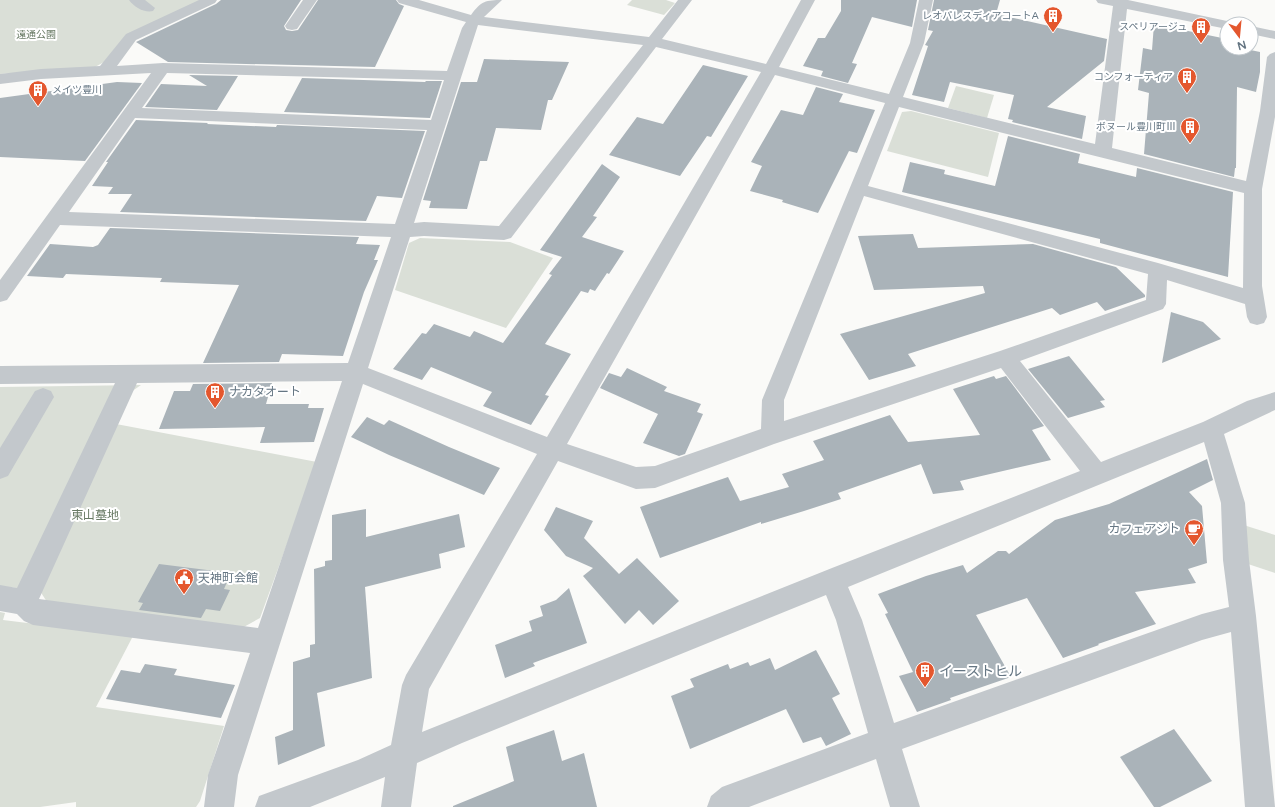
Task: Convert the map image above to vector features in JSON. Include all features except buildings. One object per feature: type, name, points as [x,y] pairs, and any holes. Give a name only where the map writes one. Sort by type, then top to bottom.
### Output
[{"type":"street","points":[[136,0],[148,8]]},
{"type":"street","points":[[104,72],[131,37],[210,0]]},
{"type":"street","points":[[292,26],[310,0]]},
{"type":"street","points":[[404,0],[475,20],[671,45],[1253,189]]},
{"type":"street","points":[[219,807],[223,775],[469,28],[481,11],[495,0]]},
{"type":"street","points":[[55,218],[401,231],[424,229],[504,233],[685,0]]},
{"type":"street","points":[[396,807],[402,756],[416,685],[770,70],[808,0]]},
{"type":"street","points":[[772,435],[773,400],[917,43],[926,0]]},
{"type":"street","points":[[1103,0],[1120,2],[1219,23]]},
{"type":"street","points":[[1102,151],[1120,2]]},
{"type":"street","points":[[1259,32],[1275,35]]},
{"type":"street","points":[[1256,317],[1253,299],[1253,189],[1268,111],[1275,57]]},
{"type":"street","points":[[0,295],[163,68]]},
{"type":"street","points":[[0,79],[41,74],[163,68],[454,76]]},
{"type":"street","points":[[130,113],[437,125]]},
{"type":"street","points":[[859,189],[1158,270],[1253,299]]},
{"type":"street","points":[[0,375],[356,372],[551,449],[636,478],[655,477],[772,435],[1005,358],[1156,304],[1158,270]]},
{"type":"street","points":[[1005,358],[1096,474]]},
{"type":"street","points":[[130,374],[12,600],[33,612],[266,642]]},
{"type":"street","points":[[2,463],[43,397]]},
{"type":"street","points":[[270,807],[402,756],[454,732],[1211,429],[1255,408],[1275,401]]},
{"type":"street","points":[[1211,429],[1233,503],[1236,560],[1243,616],[1255,806]]},
{"type":"street","points":[[832,580],[849,620],[905,807]]},
{"type":"street","points":[[722,807],[733,798],[886,741],[1202,627],[1243,616]]},
{"type":"green space","name":"遠通公園","points":[[0,0],[203,0],[127,35],[104,62],[95,67],[0,74]]},
{"type":"green space","points":[[632,0],[666,0],[675,3],[664,15],[627,5]]},
{"type":"green space","points":[[956,86],[994,95],[987,118],[948,108]]},
{"type":"green space","points":[[911,111],[999,133],[988,177],[887,151],[902,112]]},
{"type":"green space","points":[[420,238],[510,242],[553,258],[506,328],[395,290],[409,243]]},
{"type":"green space","name":"東山墓地","points":[[141,385],[128,394],[116,424],[317,462],[260,618],[242,628],[47,602],[40,591],[0,586],[0,387]]},
{"type":"green space","points":[[1234,522],[1275,535],[1275,573],[1236,560]]},
{"type":"green space","points":[[0,612],[5,613],[3,620],[133,636],[96,707],[224,726],[200,801],[196,807],[76,807],[76,802],[40,807],[0,807]]},
{"type":"place","name":"レオパレスディアコートA","points":[[1053,33]]},
{"type":"place","name":"スペリアージュ","points":[[1201,44]]},
{"type":"place","name":"コンフォーティア","points":[[1187,94]]},
{"type":"place","name":"メイツ豊川","points":[[38,107]]},
{"type":"place","name":"ボヌール豊川町Ⅲ","points":[[1190,144]]},
{"type":"place","name":"ナカタオート","points":[[215,409]]},
{"type":"place","name":"カフェアジト","points":[[1194,546]]},
{"type":"place","name":"天神町会館","points":[[184,595]]},
{"type":"place","name":"イーストヒル","points":[[925,688]]}]
